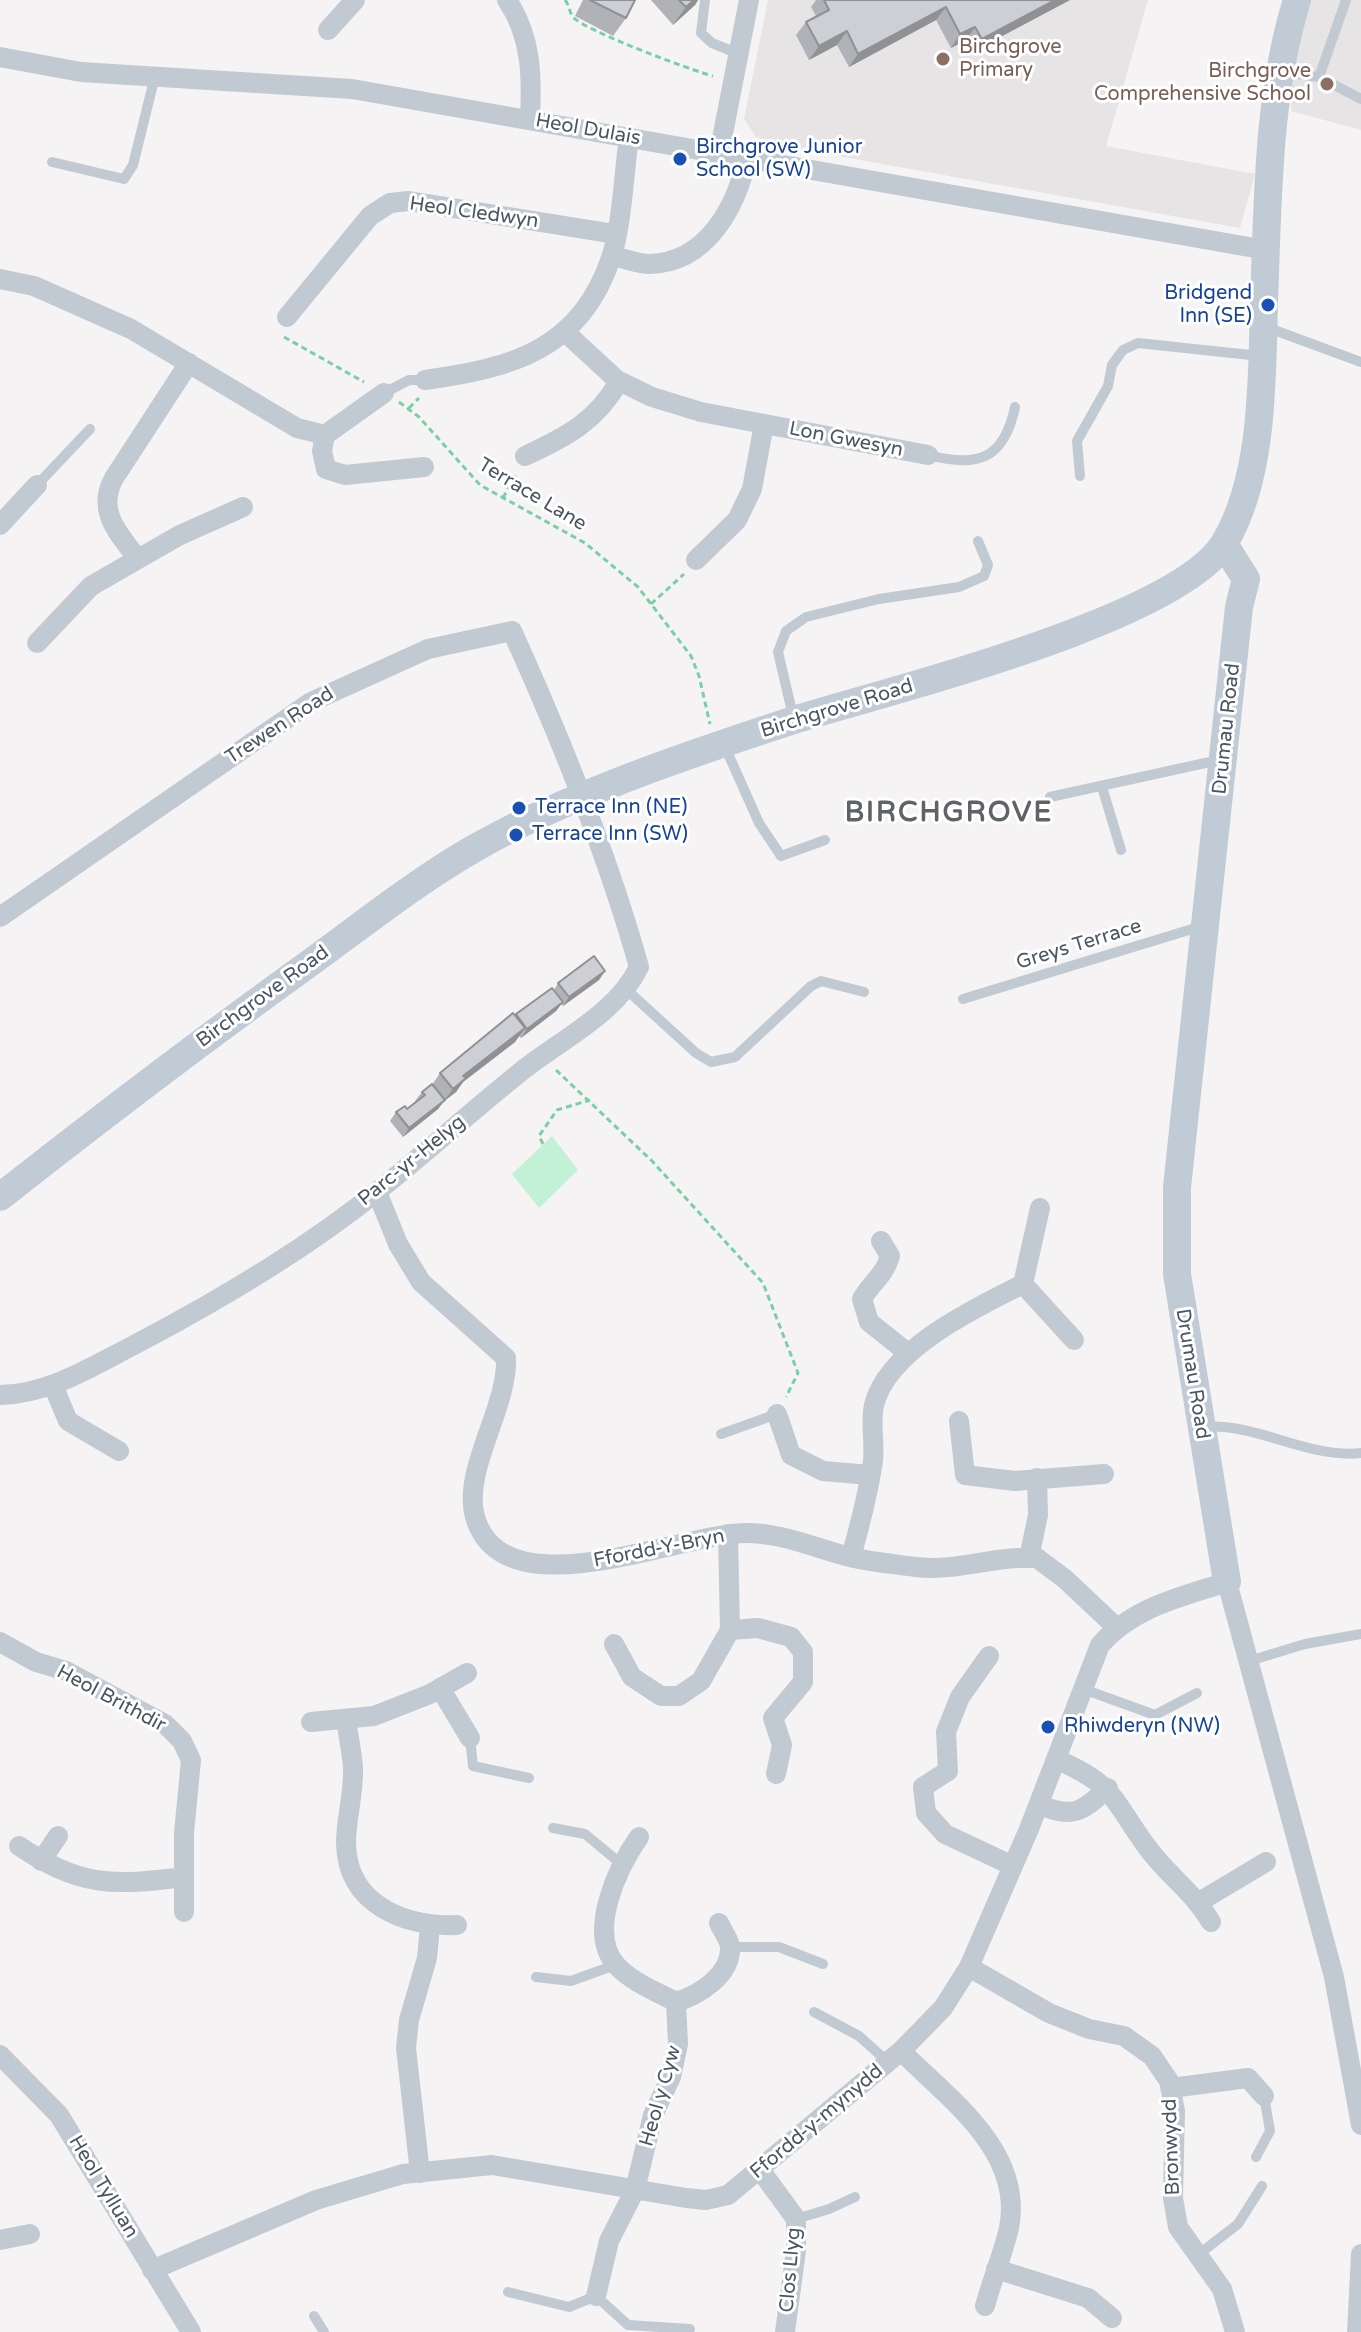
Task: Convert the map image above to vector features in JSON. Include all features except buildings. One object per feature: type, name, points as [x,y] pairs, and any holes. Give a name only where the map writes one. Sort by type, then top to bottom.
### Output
[{"type":"main road","name":"Birchgrove Road","points":[[0,1197],[202,1041],[472,849],[548,811],[720,746],[1085,628],[1159,597],[1205,567],[1224,544],[1240,510],[1253,451],[1263,356],[1277,71],[1297,0]]},
{"type":"main road","name":"Drumau Road","points":[[1224,544],[1246,579],[1239,607],[1177,1187],[1177,1274],[1227,1582]]},
{"type":"main road","points":[[1205,567],[1227,587],[1239,607]]},
{"type":"street","points":[[328,30],[355,0]]},
{"type":"street","points":[[507,0],[527,42],[533,72],[530,120]]},
{"type":"street","points":[[719,154],[749,0]]},
{"type":"street","name":"Heol Dulais","points":[[0,57],[81,72],[352,89],[1266,250]]},
{"type":"street","points":[[425,380],[483,372],[522,360],[564,331],[583,312],[612,256],[629,137]]},
{"type":"street","points":[[612,256],[647,264],[675,260],[702,243],[724,219],[736,198],[747,157]]},
{"type":"street","name":"Heol Cledwyn","points":[[287,317],[370,216],[390,203],[409,201],[615,234]]},
{"type":"street","points":[[0,279],[34,286],[131,329],[297,428],[325,435]]},
{"type":"street","name":"Lon Gwesyn","points":[[564,331],[619,381],[652,397],[701,412],[928,455]]},
{"type":"street","points":[[138,559],[112,526],[106,510],[107,490],[189,363]]},
{"type":"street","points":[[525,456],[584,425],[619,381]]},
{"type":"street","points":[[384,393],[325,435],[322,451],[326,469],[345,475],[424,467]]},
{"type":"street","name":"Lon Gwesyn","points":[[696,560],[737,520],[752,489],[764,424]]},
{"type":"street","points":[[0,525],[37,485]]},
{"type":"street","points":[[37,643],[84,591],[180,535],[243,507]]},
{"type":"street","name":"Trewen Road","points":[[0,917],[311,702],[428,649],[512,631],[546,705],[580,799]]},
{"type":"street","points":[[580,799],[626,920],[639,967],[628,991]]},
{"type":"street","name":"Parc-yr-Helyg","points":[[0,1395],[26,1394],[53,1385],[170,1326],[313,1237],[377,1192],[542,1055],[628,991]]},
{"type":"street","name":"Ffordd-Y-Bryn","points":[[377,1192],[398,1244],[421,1282],[506,1358],[507,1376],[475,1491],[475,1517],[491,1544],[514,1559],[531,1563],[594,1563],[706,1536],[728,1534],[781,1535],[851,1557],[920,1567],[1029,1558]]},
{"type":"street","points":[[1023,1284],[1040,1208]]},
{"type":"street","points":[[881,1241],[890,1256],[885,1272],[869,1286],[862,1299],[869,1322],[908,1353]]},
{"type":"street","points":[[1023,1284],[1074,1340]]},
{"type":"street","points":[[851,1557],[870,1475],[874,1406],[885,1379],[908,1353],[983,1304],[1023,1284]]},
{"type":"street","points":[[53,1385],[68,1421],[119,1451]]},
{"type":"street","points":[[777,1414],[791,1455],[823,1471],[870,1475]]},
{"type":"street","points":[[959,1421],[965,1475],[1015,1481],[1104,1474]]},
{"type":"street","points":[[1037,1478],[1038,1515],[1029,1558],[1053,1569],[1116,1627]]},
{"type":"street","points":[[614,1644],[632,1677],[661,1696],[679,1696],[701,1681],[730,1630],[728,1534]]},
{"type":"street","name":"Ffordd-y-mynydd","points":[[152,2270],[316,2200],[420,2173],[492,2165],[706,2200],[728,2195],[761,2171],[895,2056],[943,2008],[969,1967],[1013,1866],[1100,1645],[1116,1627],[1154,1605],[1227,1582]]},
{"type":"street","name":"Drumau Road","points":[[1227,1582],[1334,1977],[1361,2125]]},
{"type":"street","points":[[730,1630],[758,1628],[791,1637],[803,1652],[803,1682],[773,1718],[782,1745],[776,1774]]},
{"type":"street","name":"Heol Brithdir","points":[[0,1642],[36,1662],[66,1671],[165,1724],[182,1741],[191,1760],[184,1912]]},
{"type":"street","points":[[989,1656],[960,1697],[946,1732],[948,1771],[923,1787],[926,1813],[945,1834],[1013,1866]]},
{"type":"street","points":[[311,1722],[374,1716],[467,1673]]},
{"type":"street","points":[[440,1688],[470,1738]]},
{"type":"street","points":[[346,1719],[353,1769],[346,1843],[349,1865],[360,1887],[378,1906],[401,1920],[430,1926],[457,1925]]},
{"type":"street","points":[[1056,1759],[1087,1773],[1108,1788],[1147,1848],[1199,1902],[1211,1922]]},
{"type":"street","points":[[1039,1805],[1064,1815],[1081,1809],[1108,1788]]},
{"type":"street","points":[[41,1861],[58,1836]]},
{"type":"street","points":[[639,1837],[620,1863],[605,1918],[608,1948],[615,1965],[676,2002],[710,1985],[724,1968],[730,1947],[719,1923]]},
{"type":"street","points":[[19,1846],[41,1861],[85,1881],[142,1882],[184,1877]]},
{"type":"street","points":[[1199,1902],[1266,1862]]},
{"type":"street","points":[[420,2173],[406,2048],[409,2020],[427,1958],[430,1926]]},
{"type":"street","name":"Bronwydd","points":[[969,1967],[1049,2013],[1089,2029],[1124,2036],[1152,2056],[1171,2088],[1175,2111],[1173,2198],[1178,2227],[1222,2289],[1235,2332]]},
{"type":"street","name":"Heol y Cyw","points":[[596,2296],[609,2241],[635,2190],[653,2115],[671,2077],[678,2044],[676,2002]]},
{"type":"street","name":"Heol Tylluan","points":[[0,2055],[59,2115],[191,2332]]},
{"type":"street","points":[[895,2056],[986,2136],[1009,2181],[1009,2226],[985,2306]]},
{"type":"street","name":"Bronwydd","points":[[1171,2088],[1248,2078],[1264,2096]]},
{"type":"street","name":"Clos Llyg","points":[[761,2171],[796,2219],[796,2251],[785,2332]]},
{"type":"street","points":[[0,2240],[30,2234]]},
{"type":"street","points":[[1357,2332],[1361,2254]]},
{"type":"street","points":[[996,2269],[1088,2298],[1112,2318]]},
{"type":"lane","points":[[705,0],[701,33],[712,43],[740,55]]},
{"type":"lane","points":[[1319,77],[1346,0]]},
{"type":"lane","points":[[1277,71],[1319,77],[1361,99]]},
{"type":"lane","points":[[52,162],[124,179],[133,165],[155,76]]},
{"type":"lane","points":[[1264,327],[1361,362]]},
{"type":"lane","points":[[1080,476],[1077,441],[1108,386],[1112,365],[1123,350],[1138,343],[1263,356]]},
{"type":"lane","points":[[384,393],[409,380],[425,380]]},
{"type":"lane","points":[[928,455],[951,461],[979,461],[997,448],[1010,433],[1015,407]]},
{"type":"lane","points":[[37,485],[90,429]]},
{"type":"lane","points":[[794,721],[778,652],[786,631],[806,617],[879,599],[959,587],[984,576],[988,565],[978,541]]},
{"type":"lane","points":[[720,746],[759,823],[781,856],[825,840]]},
{"type":"lane","points":[[1050,797],[1224,759]]},
{"type":"lane","points":[[1102,787],[1121,850]]},
{"type":"lane","name":"Greys Terrace","points":[[963,999],[1204,925]]},
{"type":"lane","points":[[628,991],[696,1053],[711,1062],[735,1057],[811,986],[821,981],[864,992]]},
{"type":"lane","points":[[721,1434],[777,1414]]},
{"type":"lane","points":[[1200,1427],[1237,1427],[1332,1452],[1361,1453]]},
{"type":"lane","points":[[1249,1661],[1305,1644],[1361,1634]]},
{"type":"lane","points":[[1083,1689],[1155,1715],[1197,1693]]},
{"type":"lane","points":[[470,1738],[473,1766],[529,1778]]},
{"type":"lane","points":[[553,1828],[585,1834],[620,1863]]},
{"type":"lane","points":[[730,1947],[779,1947],[823,1964]]},
{"type":"lane","points":[[536,1977],[571,1981],[615,1965]]},
{"type":"lane","points":[[814,2012],[895,2056]]},
{"type":"lane","points":[[1256,2157],[1270,2131],[1264,2096]]},
{"type":"lane","points":[[1199,2254],[1238,2224],[1262,2186]]},
{"type":"lane","points":[[796,2219],[855,2197]]},
{"type":"lane","points":[[508,2292],[569,2307],[596,2296],[628,2325],[690,2329]]},
{"type":"lane","points":[[314,2316],[324,2332]]},
{"type":"path","points":[[565,0],[572,16],[612,37],[690,70],[734,81]]},
{"type":"path","name":"Terrace Lane","points":[[287,317],[280,334],[384,393],[419,417],[471,477],[585,543],[615,565],[651,604],[691,656],[720,746]]},
{"type":"path","points":[[503,498],[525,456]]},
{"type":"path","points":[[651,604],[695,567],[696,560]]},
{"type":"path","points":[[542,1055],[652,1161],[763,1283],[798,1373],[777,1414]]},
{"type":"path","points":[[543,1144],[539,1136],[557,1110],[590,1100]]},
{"type":"shaded area","name":"Birchgrove Primary","points":[[768,0],[1148,0],[1106,146],[1255,174],[1240,228],[776,145],[756,137],[744,119]]},
{"type":"shaded area","name":"Birchgrove Comprehensive School","points":[[1309,0],[1361,0],[1361,130],[1291,111],[1293,57]]},
{"type":"green space","points":[[552,1136],[578,1170],[539,1208],[512,1174]]},
{"type":"place","name":"Birchgrove Primary","points":[[943,59]]},
{"type":"place","name":"Birchgrove Comprehensive School","points":[[1327,84]]},
{"type":"place","name":"Birchgrove Junior School (SW)","points":[[680,159]]},
{"type":"place","name":"Bridgend Inn (SE)","points":[[1268,305]]},
{"type":"place","name":"Terrace Inn (NE)","points":[[519,808]]},
{"type":"place","name":"Terrace Inn (SW)","points":[[516,835]]},
{"type":"place","name":"Rhiwderyn (NW)","points":[[1048,1727]]},
{"type":"district","name":"BIRCHGROVE","points":[[949,814]]}]
